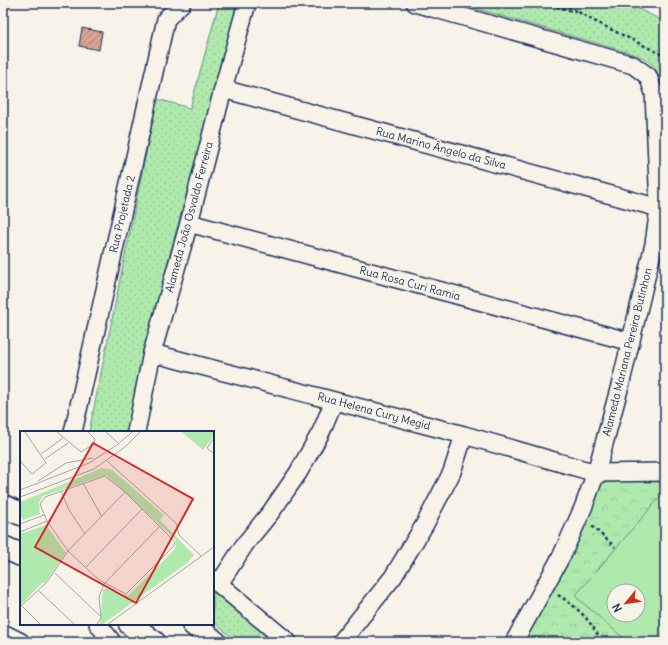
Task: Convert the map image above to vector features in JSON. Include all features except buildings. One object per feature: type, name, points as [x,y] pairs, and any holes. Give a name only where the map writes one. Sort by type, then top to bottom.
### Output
[{"type":"main road","points":[[3,506],[20,514]]},
{"type":"main road","points":[[3,547],[20,555]]},
{"type":"main road","points":[[131,625],[154,642]]},
{"type":"main road","points":[[194,625],[215,642]]},
{"type":"street","name":"Rua Projetada 2","points":[[73,431],[166,19],[182,3]]},
{"type":"street","name":"Alameda João Osvaldo Ferreira","points":[[136,431],[152,353],[189,223],[223,89],[247,3]]},
{"type":"street","name":"Alameda Mariana Pereira Butinhon","points":[[415,3],[633,65],[643,71],[651,80],[654,93],[662,208],[631,342],[596,473],[583,508],[562,555],[514,642]]},
{"type":"street","name":"Rua Marino Ângelo da Silva","points":[[223,89],[662,208]]},
{"type":"street","name":"Rua Rosa Curi Ramia","points":[[189,223],[631,342]]},
{"type":"street","name":"Rua Helena Cury Megid","points":[[152,353],[464,435],[596,473],[665,472]]},
{"type":"street","points":[[288,642],[216,581],[271,512],[298,473],[321,432],[334,401]]},
{"type":"street","points":[[341,642],[393,577],[425,524],[452,472],[464,435]]},
{"type":"street","points":[[3,552],[20,563]]},
{"type":"street","points":[[99,625],[112,642]]},
{"type":"street","points":[[3,633],[21,642]]},
{"type":"path","points":[[545,3],[580,13]]},
{"type":"path","points":[[563,3],[665,56]]},
{"type":"path","points":[[589,523],[614,547]]},
{"type":"path","points":[[556,594],[582,614],[594,629],[601,642]]},
{"type":"green space","points":[[219,3],[238,3],[168,261],[148,340],[128,431],[89,431],[157,99],[190,108]]},
{"type":"green space","points":[[456,3],[627,3],[665,22],[665,124],[664,97],[660,79],[652,65],[645,59],[627,52]]},
{"type":"green space","points":[[665,479],[665,642],[524,642],[524,637],[551,595],[600,486],[606,481]]},
{"type":"green space","points":[[665,491],[665,639],[663,642],[628,642],[606,623],[646,623],[646,583],[606,583],[606,623],[575,596]]},
{"type":"green space","points":[[214,589],[275,642],[237,642],[214,622]]}]
